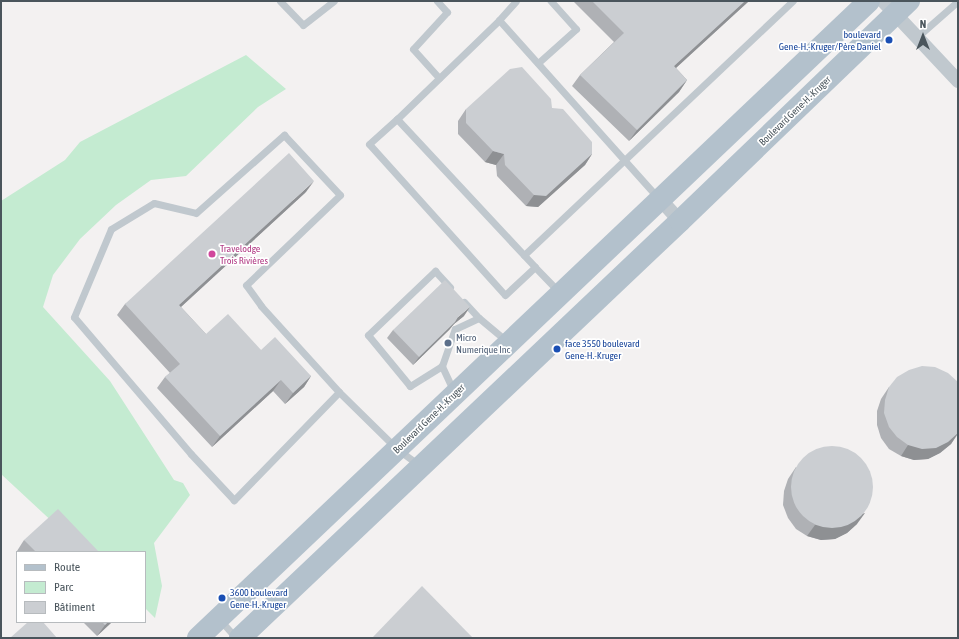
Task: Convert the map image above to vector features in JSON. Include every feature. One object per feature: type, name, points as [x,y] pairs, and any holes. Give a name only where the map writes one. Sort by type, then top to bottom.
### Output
[{"type":"main road","name":"Boulevard Gene-H.-Kruger","points":[[198,638],[869,1]]},
{"type":"main road","name":"Boulevard Gene-H.-Kruger","points":[[240,638],[680,221],[895,5]]},
{"type":"street","points":[[895,5],[917,37],[958,81]]},
{"type":"street","points":[[660,199],[680,221]]},
{"type":"lane","points":[[280,1],[304,25],[334,1]]},
{"type":"lane","points":[[437,1],[447,12],[413,49],[439,78]]},
{"type":"lane","points":[[516,1],[499,20],[397,119],[368,144],[505,295],[535,267]]},
{"type":"lane","points":[[538,63],[576,29],[551,1]]},
{"type":"lane","points":[[524,255],[793,1]]},
{"type":"lane","points":[[917,37],[958,1]]},
{"type":"lane","points":[[499,20],[660,199]]},
{"type":"lane","points":[[397,119],[560,294]]},
{"type":"lane","points":[[340,392],[234,500],[191,454],[74,317],[111,229],[154,203],[196,213],[284,135],[340,195],[246,285],[260,306],[340,392],[397,449],[421,466]]},
{"type":"lane","points":[[479,318],[455,329],[442,366],[410,386],[368,335],[435,272],[479,318],[509,343]]},
{"type":"lane","points":[[442,366],[455,394]]},
{"type":"lane","points":[[218,619],[236,638]]},
{"type":"green space","points":[[246,55],[286,89],[258,107],[186,176],[151,180],[116,205],[80,239],[53,275],[43,307],[110,381],[174,480],[183,483],[190,495],[154,543],[162,586],[155,618],[146,609],[146,551],[84,551],[1,474],[1,201],[65,160],[80,142]]},
{"type":"building","points":[[592,1],[745,1],[674,66],[687,80],[637,130],[580,75],[624,33]]},
{"type":"building","points":[[522,67],[551,99],[552,108],[563,109],[592,142],[592,154],[546,196],[534,195],[505,165],[504,154],[493,151],[466,123],[466,109],[510,69]]},
{"type":"building","name":"Travelodge Trois Rivières","points":[[289,153],[314,181],[179,305],[206,334],[228,314],[261,350],[275,337],[311,376],[293,393],[281,380],[220,436],[165,377],[180,364],[125,304]]},
{"type":"building","points":[[445,280],[470,307],[458,317],[455,322],[419,357],[393,330]]},
{"type":"building","points":[[922,366],[935,367],[948,373],[958,382],[958,433],[948,442],[936,448],[922,449],[908,445],[897,437],[889,427],[884,413],[885,400],[889,387],[897,377],[909,370]]},
{"type":"building","points":[[832,446],[848,449],[861,458],[870,471],[873,487],[870,503],[861,516],[848,525],[832,528],[816,525],[803,516],[794,503],[791,487],[794,471],[803,458],[816,449]]},
{"type":"building","points":[[58,509],[98,551],[35,551],[24,540]]},
{"type":"building","points":[[422,586],[473,638],[372,638]]},
{"type":"building","points":[[27,623],[44,623],[57,638],[10,638]]},
{"type":"place","name":"boulevard Gene-H.-Kruger/Père Daniel","points":[[889,40]]},
{"type":"place","name":"Travelodge Trois Rivières","points":[[212,254]]},
{"type":"place","name":"Micro Numerique Inc","points":[[448,343]]},
{"type":"place","name":"face 3550 boulevard Gene-H.-Kruger","points":[[557,349]]},
{"type":"place","name":"3600 boulevard Gene-H.-Kruger","points":[[222,598]]}]
